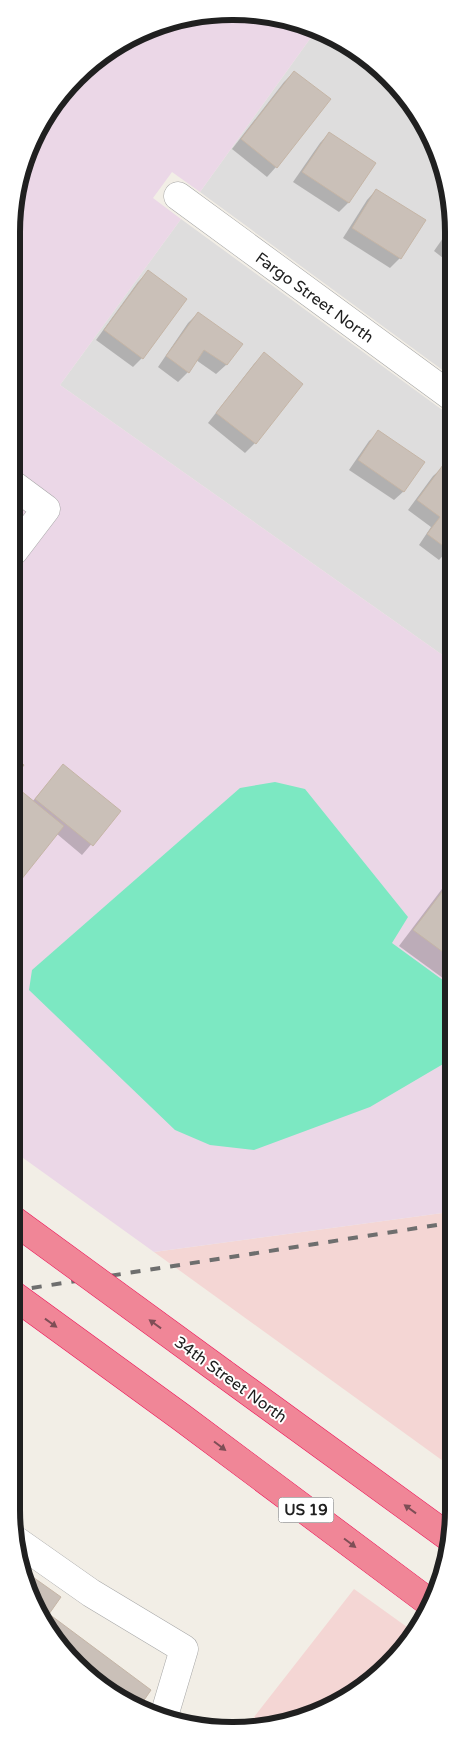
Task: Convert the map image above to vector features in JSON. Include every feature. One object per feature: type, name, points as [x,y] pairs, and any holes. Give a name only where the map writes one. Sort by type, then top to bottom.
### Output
[{"type":"highway","name":"34th Street North","points":[[20,1225],[444,1533]]},
{"type":"highway","name":"US 19","points":[[20,1300],[425,1599]]},
{"type":"street","name":"Fargo Street North","points":[[178,196],[445,392]]},
{"type":"street","points":[[20,490],[46,509],[20,543]]},
{"type":"street","points":[[23,1545],[91,1593],[184,1649],[165,1711]]},
{"type":"shaded area","points":[[219,20],[246,20],[287,27],[312,35],[200,192],[172,172],[153,198],[181,219],[60,385],[445,657],[445,1213],[154,1252],[20,1156],[20,219],[24,191],[31,164],[48,126],[73,92],[92,73],[126,48],[164,31],[191,24]]},
{"type":"shaded area","points":[[312,35],[339,48],[362,64],[392,92],[417,126],[429,151],[438,178],[445,219],[445,372],[200,192]]},
{"type":"shaded area","points":[[181,219],[445,412],[445,657],[60,385]]},
{"type":"shaded area","points":[[445,1213],[445,1462],[154,1252]]},
{"type":"shaded area","points":[[354,1589],[409,1628],[383,1660],[339,1694],[301,1711],[251,1721]]},
{"type":"green space","points":[[275,782],[305,789],[408,917],[392,943],[445,982],[445,1063],[370,1107],[254,1150],[210,1145],[175,1130],[29,990],[32,970],[240,788]]},
{"type":"building","points":[[294,71],[331,99],[277,168],[241,139]]},
{"type":"building","points":[[329,132],[376,163],[349,203],[302,172]]},
{"type":"building","points":[[376,189],[426,220],[401,259],[352,228]]},
{"type":"building","points":[[148,270],[187,299],[143,359],[104,330]]},
{"type":"building","points":[[198,312],[243,344],[227,365],[204,350],[189,373],[166,356]]},
{"type":"building","points":[[264,352],[303,384],[256,444],[216,413]]},
{"type":"building","points":[[378,430],[425,462],[404,492],[358,460]]},
{"type":"building","points":[[443,465],[445,466],[445,547],[427,534],[440,517],[417,500]]},
{"type":"building","points":[[20,761],[24,765],[20,770]]},
{"type":"building","points":[[63,764],[121,811],[93,846],[35,799]]},
{"type":"building","points":[[20,790],[64,826],[20,881]]},
{"type":"building","points":[[445,888],[445,954],[413,930]]},
{"type":"building","points":[[30,1575],[61,1597],[49,1614],[151,1690],[143,1702],[114,1686],[82,1660],[48,1616]]},
{"type":"railway","points":[[20,1290],[445,1224]]}]
